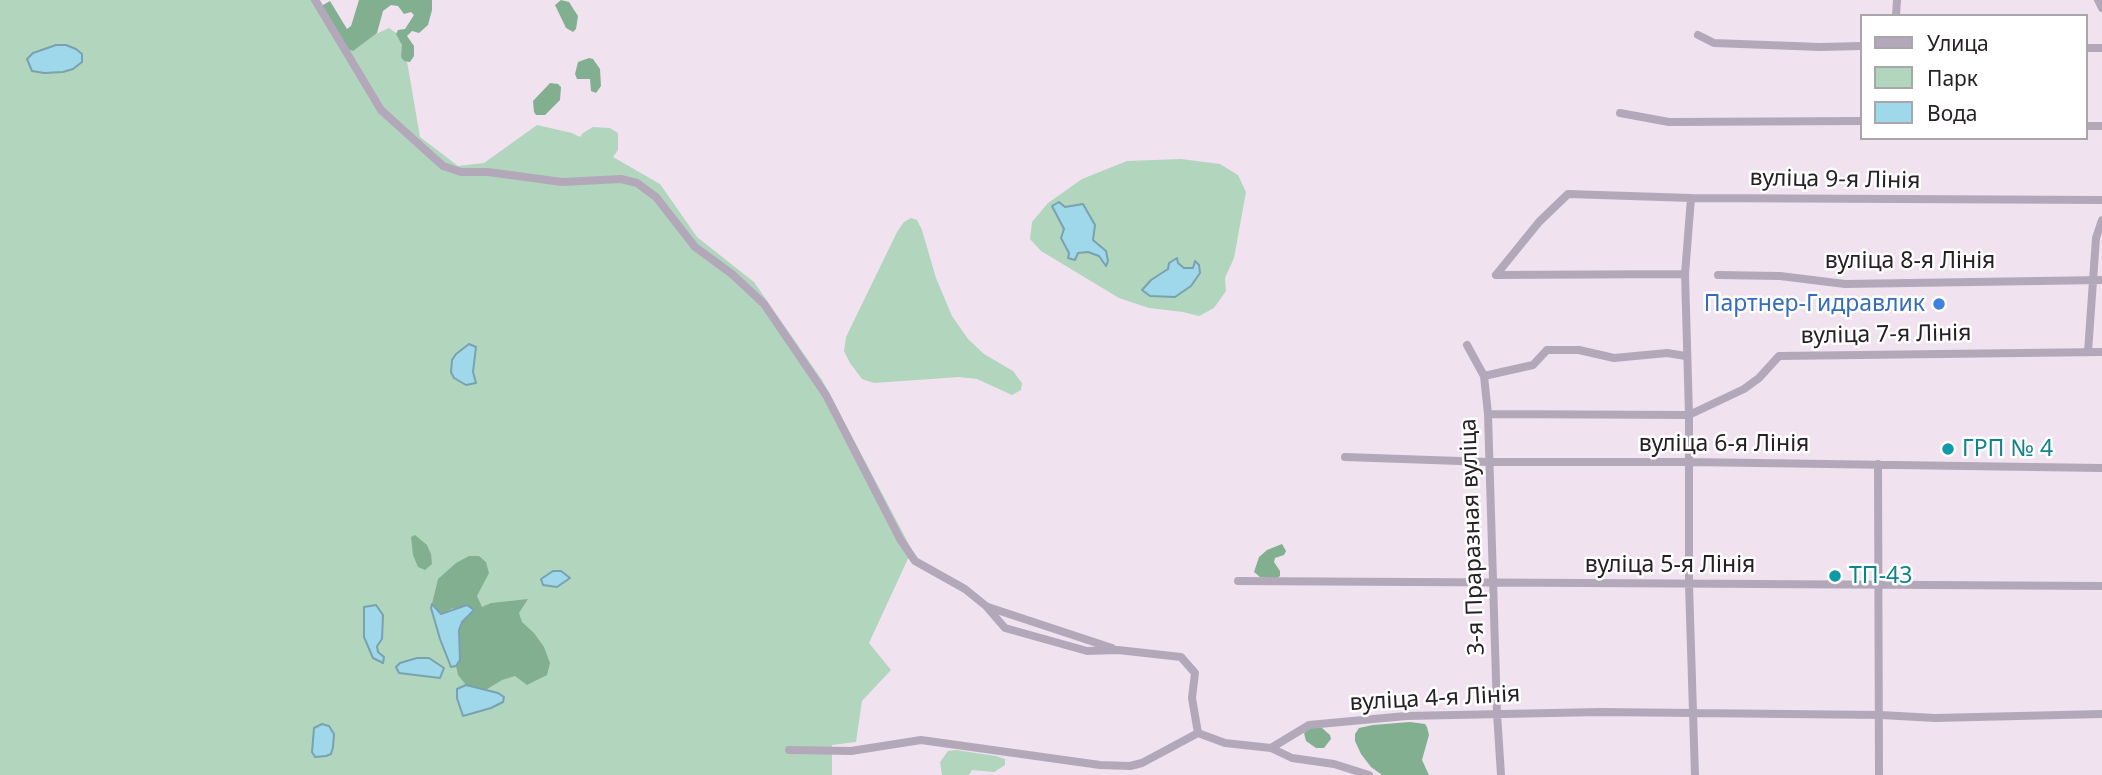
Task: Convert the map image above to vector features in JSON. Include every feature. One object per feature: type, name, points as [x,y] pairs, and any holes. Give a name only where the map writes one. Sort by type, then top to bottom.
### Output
[{"type":"street","points":[[315,0],[381,110],[443,166],[461,172],[488,172],[562,182],[621,179],[637,183],[656,197],[695,247],[732,274],[764,304],[826,395],[900,539],[915,561],[965,589],[986,606],[1005,628],[1087,651],[1118,650],[1181,657],[1195,673],[1192,698],[1198,733]]},
{"type":"street","points":[[2098,0],[2102,8]]},
{"type":"street","points":[[1698,35],[1714,43],[1860,46]]},
{"type":"street","points":[[1620,113],[1669,122],[1860,121]]},
{"type":"street","name":"вуліца 9-я Лінія","points":[[1685,274],[1496,275],[1539,222],[1568,194],[1691,198],[2102,200]]},
{"type":"street","points":[[1691,198],[1685,274],[1689,415],[1689,584],[1695,775]]},
{"type":"street","points":[[2088,352],[2098,280],[2096,238],[2102,220]]},
{"type":"street","name":"вуліца 8-я Лінія","points":[[1718,275],[1780,276],[1845,284],[2098,280]]},
{"type":"street","name":"3-я Праразная вуліца","points":[[1468,345],[1484,376],[1488,414],[1501,775]]},
{"type":"street","points":[[1484,376],[1533,365],[1548,350],[1579,350],[1614,358],[1667,353],[1686,356]]},
{"type":"street","name":"вуліца 7-я Лінія","points":[[1689,415],[1744,388],[1759,378],[1779,356],[2102,352]]},
{"type":"street","points":[[1488,414],[1689,415]]},
{"type":"street","name":"вуліца 6-я Лінія","points":[[1345,457],[1488,462],[2102,468]]},
{"type":"street","points":[[1878,464],[1881,715],[1879,775]]},
{"type":"street","name":"вуліца 5-я Лінія","points":[[1238,581],[2102,586]]},
{"type":"street","points":[[986,606],[1118,650]]},
{"type":"street","name":"вуліца 4-я Лінія","points":[[1271,748],[1309,725],[1406,716],[1497,713],[1881,715],[1935,718],[2102,713]]},
{"type":"street","points":[[789,750],[851,751],[921,740],[1100,765],[1130,766],[1142,763],[1198,733],[1225,743],[1271,748],[1292,758],[1334,764],[1369,775]]},
{"type":"green space","points":[[0,0],[320,0],[347,47],[389,28],[403,38],[420,137],[458,166],[484,163],[537,125],[580,137],[593,127],[610,128],[618,133],[618,150],[613,157],[660,184],[697,237],[754,282],[822,380],[912,550],[869,643],[891,670],[862,701],[856,742],[832,745],[832,775],[0,775]]},
{"type":"green space","points":[[359,0],[432,0],[428,25],[419,33],[412,31],[407,36],[414,46],[414,56],[410,62],[401,57],[402,45],[396,34],[398,30],[405,29],[414,15],[411,12],[404,14],[398,6],[391,5],[383,11],[377,33],[353,51],[347,49],[323,10],[323,5],[330,1],[347,29],[351,26]]},
{"type":"green space","points":[[561,0],[569,2],[578,16],[573,32],[566,28],[555,5]]},
{"type":"green space","points":[[593,59],[600,69],[601,86],[596,93],[591,91],[590,79],[577,79],[575,74],[578,62]]},
{"type":"green space","points":[[550,83],[561,87],[560,100],[545,115],[536,115],[533,101]]},
{"type":"green space","points":[[1181,159],[1220,164],[1238,175],[1246,192],[1234,258],[1225,278],[1226,291],[1214,308],[1199,316],[1149,308],[1119,298],[1041,251],[1030,239],[1032,222],[1048,203],[1082,179],[1127,161]],"holes":[[[1083,204],[1095,225],[1093,240],[1102,249],[1106,265],[1099,256],[1088,252],[1069,254],[1061,238],[1064,229],[1064,207]],[[1195,262],[1191,286],[1151,280],[1178,263],[1184,268],[1193,268]]]},
{"type":"green space","points":[[911,218],[917,220],[922,230],[936,278],[952,316],[968,339],[984,354],[1013,371],[1022,383],[1021,390],[1012,395],[977,379],[959,377],[874,383],[862,379],[850,363],[844,351],[846,337],[897,232],[904,222]]},
{"type":"green space","points":[[415,535],[427,545],[431,554],[432,564],[425,570],[418,567],[413,555],[411,537]]},
{"type":"green space","points":[[1282,544],[1286,551],[1284,555],[1275,558],[1274,562],[1280,576],[1276,579],[1260,577],[1254,572],[1259,557],[1267,550]]},
{"type":"green space","points":[[469,556],[479,556],[486,562],[489,573],[477,596],[482,607],[491,603],[528,599],[519,613],[522,622],[544,647],[550,663],[547,675],[527,685],[515,676],[484,691],[466,685],[458,675],[456,666],[460,660],[459,630],[462,622],[453,608],[441,614],[432,604],[438,579],[456,563]]},
{"type":"green space","points":[[1410,722],[1425,724],[1427,727],[1429,735],[1422,760],[1429,775],[1382,775],[1371,767],[1361,754],[1355,734],[1359,728]]},
{"type":"green space","points":[[1310,728],[1322,728],[1330,735],[1331,739],[1324,748],[1316,748],[1306,741],[1304,733]]},
{"type":"green space","points":[[948,751],[996,756],[1005,759],[1005,765],[994,772],[972,770],[969,775],[942,775],[940,762]]},
{"type":"water","points":[[56,45],[76,49],[82,54],[82,62],[63,72],[32,71],[27,59],[33,53]]},
{"type":"water","points":[[1059,202],[1065,207],[1083,204],[1095,225],[1093,240],[1106,251],[1106,266],[1099,256],[1088,252],[1078,253],[1075,260],[1068,258],[1069,253],[1061,238],[1064,229],[1052,206]]},
{"type":"water","points":[[1177,258],[1184,268],[1193,268],[1195,261],[1199,265],[1200,273],[1191,286],[1175,297],[1150,296],[1142,290],[1151,280],[1168,269],[1169,263]]},
{"type":"water","points":[[469,344],[476,347],[473,372],[476,383],[466,385],[454,378],[451,372],[452,360]]},
{"type":"water","points":[[553,571],[561,571],[570,578],[557,587],[543,585],[541,579]]},
{"type":"water","points":[[432,604],[441,614],[467,605],[474,610],[462,622],[459,630],[460,660],[456,666],[451,667],[440,639]]},
{"type":"water","points":[[376,605],[383,615],[382,639],[377,646],[378,652],[384,657],[383,663],[373,658],[364,637],[364,607]]},
{"type":"water","points":[[429,658],[444,668],[440,678],[399,673],[396,667],[400,663]]},
{"type":"water","points":[[466,685],[498,693],[504,697],[503,702],[463,716],[457,689]]},
{"type":"water","points":[[322,724],[329,726],[334,734],[333,747],[331,754],[315,757],[312,752],[314,728]]},
{"type":"place","name":"Партнер-Гидравлик","points":[[1939,304]]},
{"type":"place","name":"ГРП № 4","points":[[1948,449]]},
{"type":"place","name":"ТП-43","points":[[1835,576]]}]
